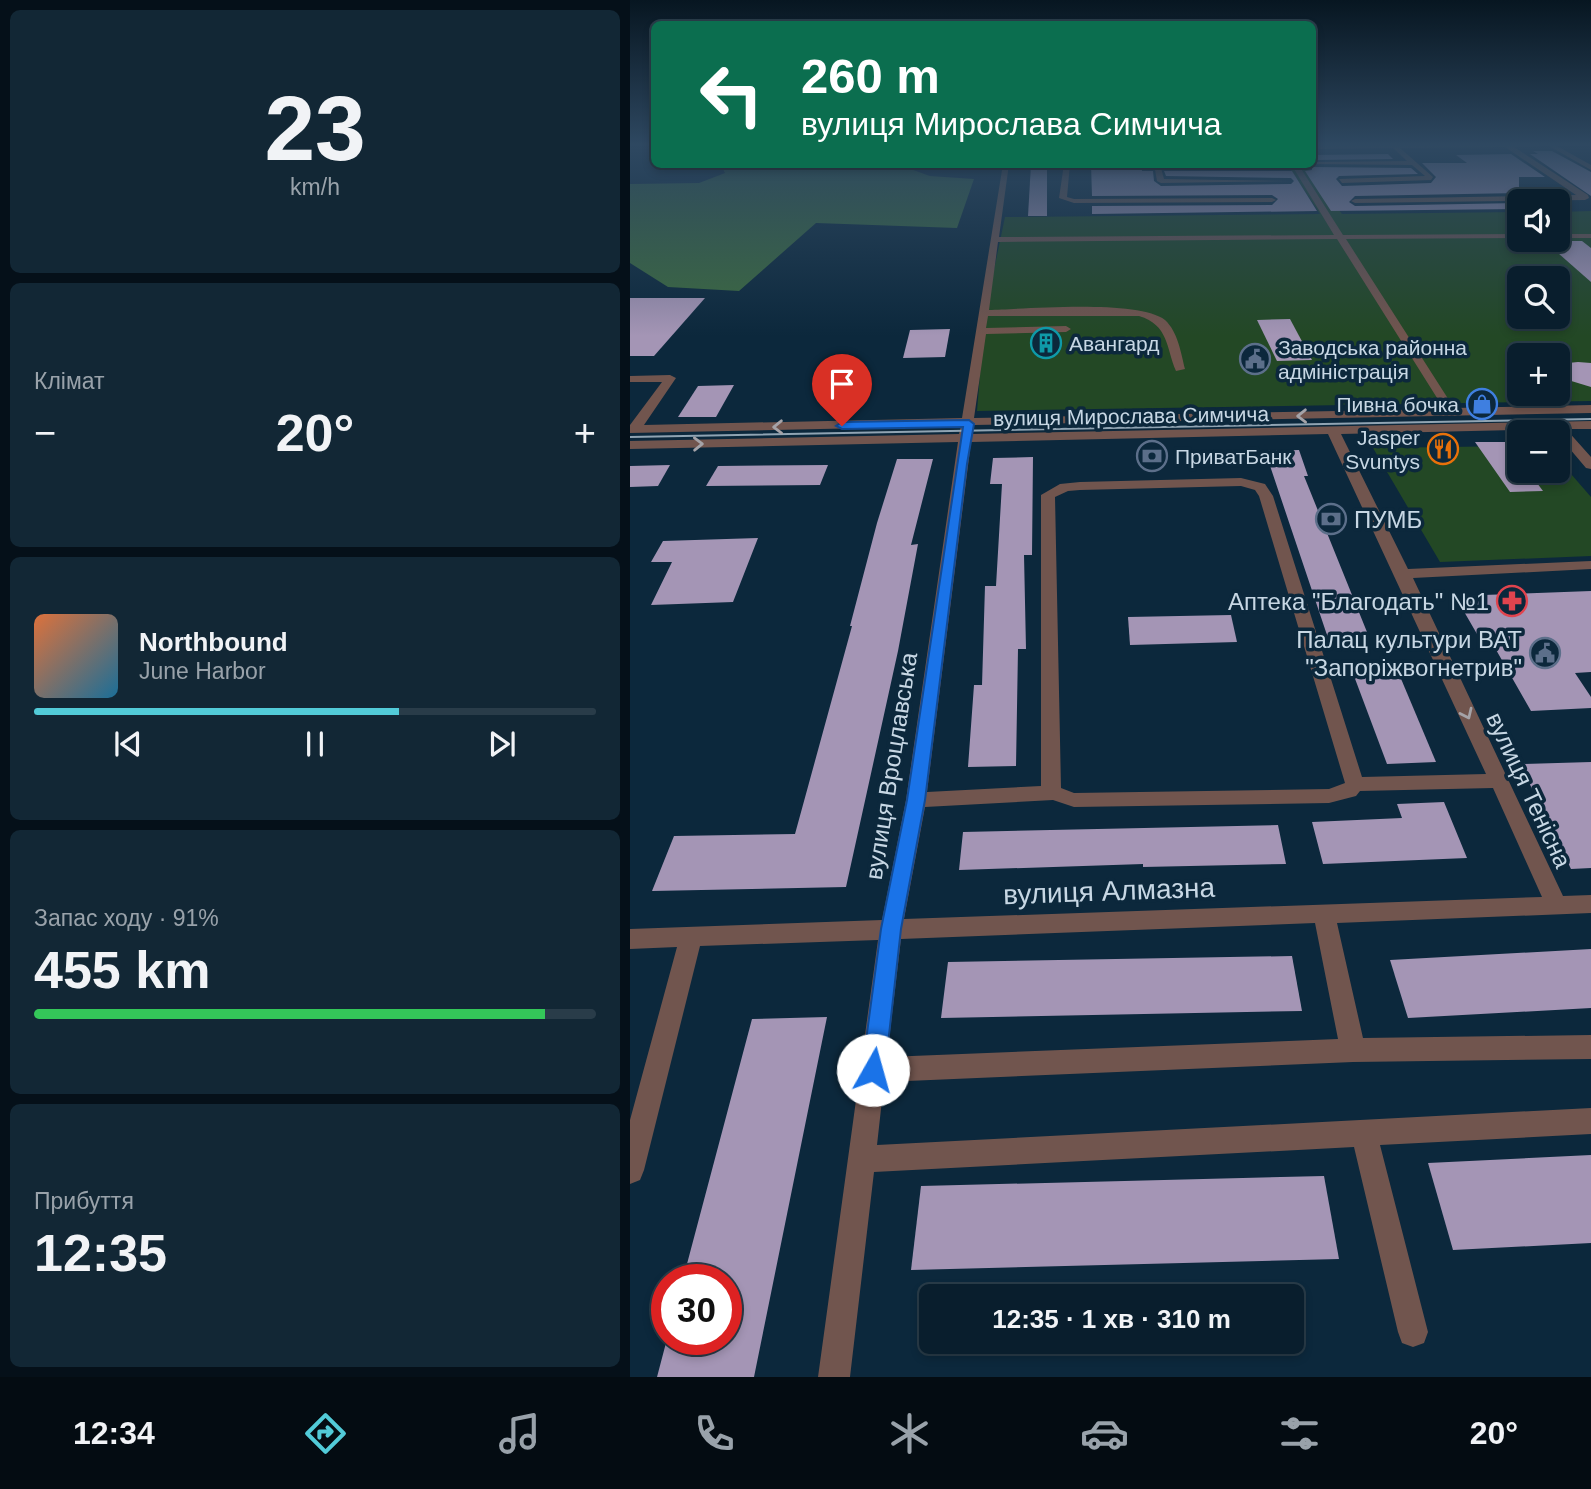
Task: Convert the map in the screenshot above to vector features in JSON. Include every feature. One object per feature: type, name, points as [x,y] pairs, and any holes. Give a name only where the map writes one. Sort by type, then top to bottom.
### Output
[{"type":"street","name":"вулиця Вроцлавська","points":[[834,1377],[891,929],[916,800],[1000,207]]},
{"type":"street","points":[[1070,207],[1070,212]]},
{"type":"street","points":[[1321,207],[1449,407]]},
{"type":"street","points":[[995,240],[1507,236]]},
{"type":"street","points":[[1570,236],[1591,236]]},
{"type":"street","points":[[985,313],[1126,311],[1148,315],[1169,329],[1180,369]]},
{"type":"street","points":[[982,331],[1066,330]]},
{"type":"street","points":[[630,379],[670,378],[632,429]]},
{"type":"street","name":"вулиця Мирослава Симчича","points":[[630,445],[1591,409]]},
{"type":"street","name":"вулиця Мирослава Симчича","points":[[1570,426],[1591,425]]},
{"type":"street","name":"вулиця Мирослава Симчича","points":[[632,429],[1332,431],[1507,427]]},
{"type":"street","name":"вулиця Тенісна","points":[[1332,431],[1403,574],[1556,904]]},
{"type":"street","points":[[1570,442],[1591,465]]},
{"type":"street","points":[[1053,793],[1050,783],[1046,505],[1048,495],[1056,490],[1080,486],[1241,482],[1260,487],[1266,496],[1355,785]]},
{"type":"street","points":[[1403,574],[1591,565]]},
{"type":"street","points":[[916,800],[1053,793],[1074,800],[1329,796],[1340,794],[1355,785],[1497,781]]},
{"type":"street","name":"вулиця Алмазна","points":[[630,939],[1591,904]]},
{"type":"street","points":[[1324,912],[1353,1050]]},
{"type":"street","points":[[630,1170],[691,937]]},
{"type":"street","points":[[873,1070],[1353,1050],[1591,1047]]},
{"type":"street","points":[[860,1159],[1591,1121]]},
{"type":"street","points":[[1364,1133],[1413,1332]]},
{"type":"green space","points":[[630,207],[964,207],[957,228],[816,223],[739,291],[668,287],[630,263]]},
{"type":"green space","points":[[1316,207],[1337,207],[1342,214],[1507,212],[1507,252],[1570,252],[1570,212],[1591,211],[1591,401],[1570,401],[1570,343],[1507,343],[1507,402],[977,411],[985,313],[1005,217],[1320,214]]},
{"type":"green space","points":[[1507,446],[1507,483],[1570,483],[1570,473],[1591,497],[1591,556],[1440,562],[1373,448]]},
{"type":"building","points":[[1029,207],[1047,207],[1047,216],[1028,216]]},
{"type":"building","points":[[1092,207],[1315,207],[1317,211],[1092,214]]},
{"type":"building","points":[[1329,207],[1507,207],[1331,211]]},
{"type":"building","points":[[1570,241],[1582,241],[1591,248],[1591,282],[1558,253],[1570,252]]},
{"type":"building","points":[[630,298],[705,298],[654,356],[630,356]]},
{"type":"building","points":[[1290,319],[1312,360],[1277,361],[1257,320]]},
{"type":"building","points":[[950,329],[945,357],[903,358],[910,330]]},
{"type":"building","points":[[1570,363],[1591,363],[1591,387],[1570,381]]},
{"type":"building","points":[[734,385],[716,417],[678,417],[698,386]]},
{"type":"building","points":[[1475,442],[1507,442],[1507,483],[1537,483],[1543,491],[1510,492]]},
{"type":"building","points":[[1299,450],[1308,476],[1304,476],[1369,637],[1328,638],[1265,451]]},
{"type":"building","points":[[1033,457],[1032,555],[1024,555],[1026,649],[1018,649],[1016,766],[968,767],[974,685],[982,685],[985,586],[996,586],[1002,484],[990,484],[993,458]]},
{"type":"building","points":[[897,459],[933,459],[911,545],[918,544],[898,651],[846,887],[652,891],[674,836],[795,834],[877,523]]},
{"type":"building","points":[[670,465],[658,486],[630,487],[630,466]]},
{"type":"building","points":[[828,465],[820,485],[706,486],[718,466]]},
{"type":"building","points":[[758,538],[733,602],[651,605],[672,562],[651,562],[663,541]]},
{"type":"building","name":"Палац культури ВАТ \"Запоріжвогнетрив\"","points":[[1591,591],[1591,672],[1575,673],[1591,697],[1591,708],[1531,711],[1487,634],[1477,634],[1455,596]]},
{"type":"building","points":[[1231,615],[1237,642],[1130,645],[1128,617]]},
{"type":"building","points":[[1399,674],[1436,762],[1387,764],[1354,676]]},
{"type":"building","points":[[1591,762],[1591,868],[1571,869],[1520,764]]},
{"type":"building","points":[[1444,802],[1467,858],[1323,864],[1312,822],[1402,818],[1397,804]]},
{"type":"building","points":[[1278,825],[1286,864],[1143,867],[1143,864],[959,870],[963,832]]},
{"type":"building","points":[[1591,949],[1591,1008],[1408,1018],[1390,960]]},
{"type":"building","points":[[1292,956],[1302,1011],[941,1018],[948,962]]},
{"type":"building","points":[[827,1017],[754,1377],[657,1377],[663,1355],[742,1355],[742,1264],[687,1264],[752,1019]]},
{"type":"building","points":[[1591,1155],[1591,1243],[1453,1250],[1428,1163]]},
{"type":"building","points":[[1324,1176],[1339,1259],[911,1270],[921,1186]]},
{"type":"tram line","points":[[630,437],[1591,419]]},
{"type":"place","name":"Авангард","points":[[1046,343]]},
{"type":"place","name":"Заводська районна адміністрація","points":[[1255,359]]},
{"type":"place","name":"Пивна бочка","points":[[1482,404]]},
{"type":"place","name":"Jasper Svuntys","points":[[1443,449]]},
{"type":"place","name":"ПриватБанк","points":[[1152,456]]},
{"type":"place","name":"ПУМБ","points":[[1331,519]]},
{"type":"place","name":"Аптека \"Благодать\" №1","points":[[1512,601]]},
{"type":"place","name":"Палац культури ВАТ \"Запоріжвогнетрив\"","points":[[1545,653]]},
{"type":"route","points":[[842,426],[969,424],[961,464],[916,800],[891,929],[873,1070]]}]
